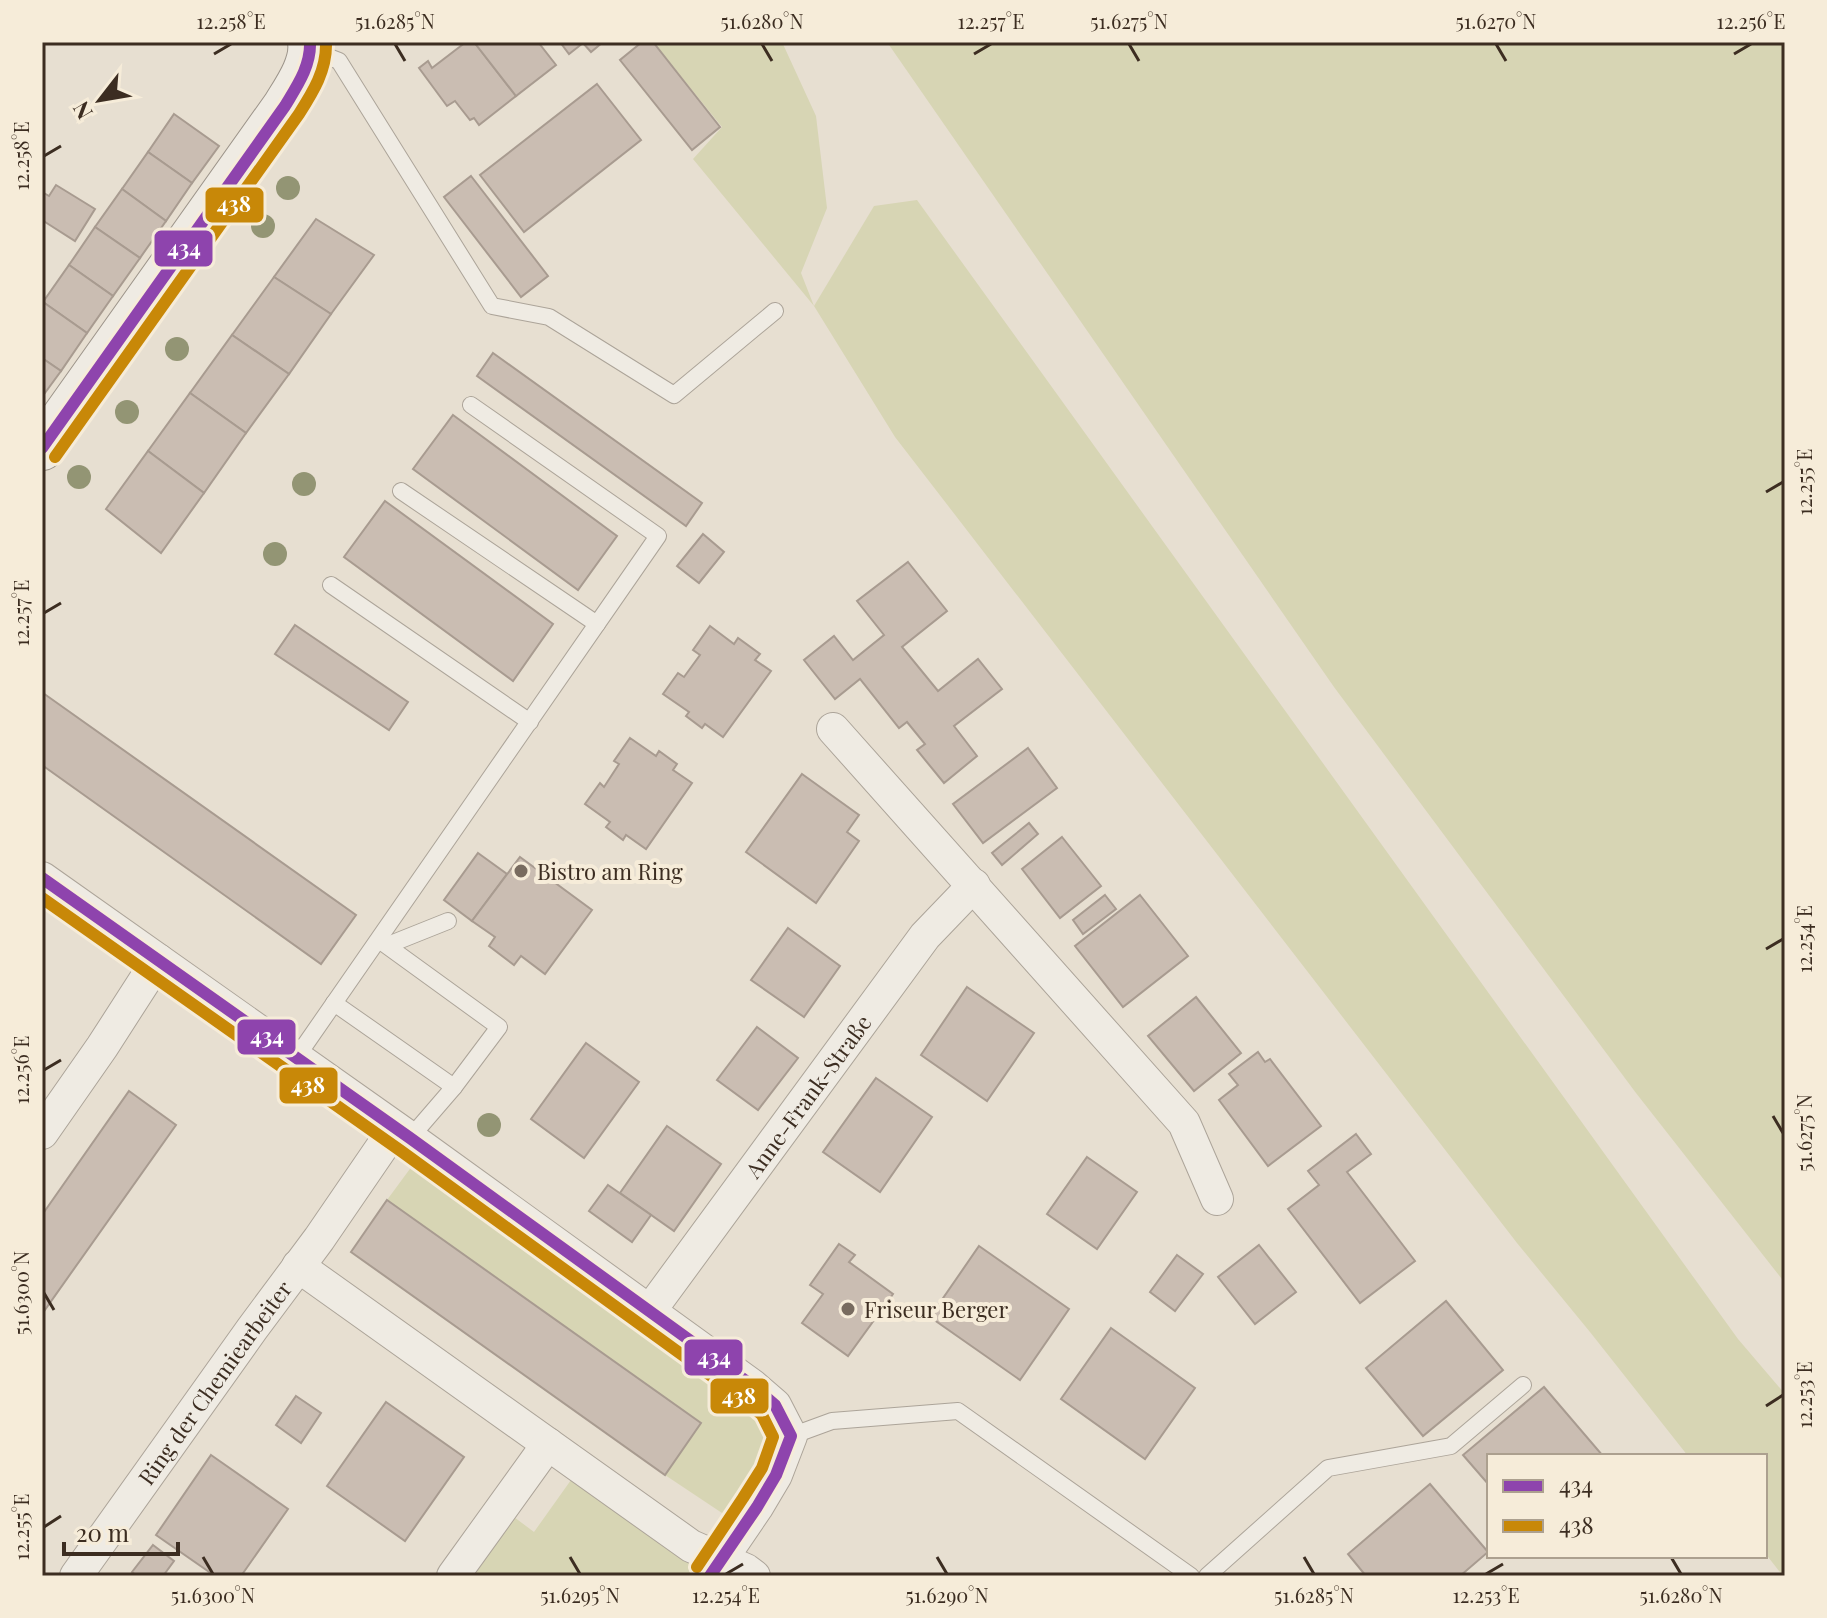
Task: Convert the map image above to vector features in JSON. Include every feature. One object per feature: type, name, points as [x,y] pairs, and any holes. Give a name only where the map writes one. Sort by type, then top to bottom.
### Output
[{"type":"street","points":[[42,448],[285,106],[302,78],[311,46]]},
{"type":"street","points":[[833,729],[1184,1123],[1217,1199]]},
{"type":"street","points":[[42,878],[402,1133],[775,1405],[791,1436],[776,1475],[716,1568]]},
{"type":"street","name":"Anne-Frank-Straße","points":[[649,1312],[925,936],[974,885]]},
{"type":"street","points":[[42,1133],[158,960]]},
{"type":"street","name":"Ring der Chemiearbeiter","points":[[76,1576],[298,1266],[402,1133]]},
{"type":"street","name":"Ring der Chemiearbeiter","points":[[298,1266],[691,1546],[716,1568],[746,1570],[754,1576]]},
{"type":"street","points":[[453,1576],[548,1444]]},
{"type":"lane","points":[[311,46],[339,61],[492,306],[549,317],[674,395],[775,311]]},
{"type":"lane","points":[[296,1058],[334,1003],[383,942],[658,536],[471,405]]},
{"type":"lane","points":[[401,491],[597,624]]},
{"type":"lane","points":[[331,585],[530,722]]},
{"type":"lane","points":[[383,942],[448,921]]},
{"type":"lane","points":[[383,942],[499,1027],[454,1087],[402,1133]]},
{"type":"lane","points":[[334,1003],[454,1087]]},
{"type":"lane","points":[[1207,1576],[1328,1468],[1451,1446],[1523,1385]]},
{"type":"lane","points":[[791,1436],[832,1421],[958,1411],[1191,1576]]},
{"type":"shaded area","points":[[653,42],[782,42],[816,116],[827,208],[801,273],[814,306],[693,159],[722,127]]},
{"type":"shaded area","points":[[887,42],[1785,42],[1785,1283],[1636,1093],[1334,687]]},
{"type":"shaded area","points":[[917,200],[1738,1339],[1785,1394],[1785,1576],[1767,1556],[1767,1454],[1686,1454],[1517,1243],[895,437],[814,306],[874,206]]},
{"type":"shaded area","points":[[415,1162],[721,1378],[751,1404],[766,1435],[763,1461],[728,1517],[665,1475],[701,1423],[387,1200]]},
{"type":"shaded area","points":[[571,1480],[697,1565],[689,1576],[474,1576],[514,1517],[534,1532]]},
{"type":"building","points":[[466,42],[474,42],[516,96],[479,125],[474,118],[470,120],[455,101],[447,106],[419,68],[428,61],[432,68]]},
{"type":"building","points":[[474,42],[538,42],[556,65],[516,96]]},
{"type":"building","points":[[560,42],[603,42],[591,52],[583,43],[569,54]]},
{"type":"building","points":[[642,42],[653,42],[720,127],[692,150],[620,60]]},
{"type":"building","points":[[597,84],[641,140],[524,232],[480,175]]},
{"type":"building","points":[[174,114],[219,146],[192,183],[148,152]]},
{"type":"building","points":[[148,152],[192,183],[166,221],[122,189]]},
{"type":"building","points":[[471,176],[548,276],[521,297],[444,197]]},
{"type":"building","points":[[56,185],[95,209],[75,241],[42,220],[42,192],[49,196]]},
{"type":"building","points":[[122,189],[166,221],[140,258],[95,227]]},
{"type":"building","points":[[316,219],[374,255],[331,314],[274,277]]},
{"type":"building","points":[[95,227],[140,258],[113,296],[69,265]]},
{"type":"building","points":[[69,265],[113,296],[87,333],[43,302]]},
{"type":"building","points":[[274,277],[331,314],[289,374],[232,335]]},
{"type":"building","points":[[43,302],[87,333],[61,371],[42,358]]},
{"type":"building","points":[[232,335],[289,374],[246,433],[190,393]]},
{"type":"building","points":[[493,353],[702,503],[686,526],[477,376]]},
{"type":"building","points":[[42,358],[61,371],[42,397]]},
{"type":"building","points":[[190,393],[246,433],[204,493],[148,451]]},
{"type":"building","points":[[453,415],[617,536],[578,590],[413,469]]},
{"type":"building","points":[[148,451],[204,493],[161,553],[106,509]]},
{"type":"building","points":[[385,501],[553,624],[513,681],[344,557]]},
{"type":"building","points":[[703,534],[724,552],[699,583],[677,566]]},
{"type":"building","points":[[908,562],[947,611],[902,647],[938,691],[978,659],[1002,689],[954,726],[977,756],[944,783],[917,750],[925,744],[907,722],[899,728],[860,679],[835,699],[804,660],[834,636],[853,660],[884,635],[857,601]]},
{"type":"building","points":[[295,625],[408,702],[389,730],[275,654]]},
{"type":"building","points":[[710,626],[734,644],[738,638],[760,654],[755,660],[771,671],[723,737],[705,724],[702,728],[686,716],[689,712],[663,694],[678,673],[684,677],[700,655],[693,650]]},
{"type":"building","points":[[43,693],[356,915],[321,964],[42,765]]},
{"type":"building","points":[[630,738],[656,756],[659,751],[677,764],[673,770],[692,783],[646,849],[626,835],[623,840],[606,827],[610,822],[585,804],[600,783],[604,787],[619,764],[614,761]]},
{"type":"building","points":[[1028,748],[1057,788],[983,843],[953,804]]},
{"type":"building","points":[[802,774],[859,815],[847,832],[859,841],[816,903],[746,852]]},
{"type":"building","points":[[1029,823],[1038,834],[1002,865],[992,853]]},
{"type":"building","points":[[1062,837],[1101,886],[1060,918],[1022,869]]},
{"type":"building","points":[[478,853],[507,874],[472,921],[444,900]]},
{"type":"building","points":[[520,857],[592,910],[545,974],[521,956],[514,965],[489,946],[495,937],[472,921]]},
{"type":"building","points":[[1105,895],[1116,909],[1083,934],[1073,920]]},
{"type":"building","points":[[1140,895],[1188,956],[1123,1007],[1075,946]]},
{"type":"building","points":[[788,928],[840,966],[804,1017],[751,980]]},
{"type":"building","points":[[967,987],[1034,1033],[987,1101],[921,1055]]},
{"type":"building","points":[[1196,997],[1241,1053],[1194,1091],[1148,1036]]},
{"type":"building","points":[[757,1027],[798,1058],[758,1110],[717,1080]]},
{"type":"building","points":[[586,1043],[639,1082],[584,1158],[531,1119]]},
{"type":"building","points":[[1258,1052],[1265,1062],[1270,1059],[1321,1126],[1268,1166],[1219,1100],[1238,1085],[1229,1074]]},
{"type":"building","points":[[876,1078],[932,1117],[880,1192],[823,1152]]},
{"type":"building","points":[[129,1091],[176,1125],[42,1314],[42,1215]]},
{"type":"building","points":[[667,1126],[721,1164],[674,1231],[620,1193]]},
{"type":"building","points":[[1356,1134],[1371,1154],[1347,1172],[1415,1261],[1360,1303],[1288,1209],[1319,1185],[1308,1171]]},
{"type":"building","points":[[1087,1157],[1137,1192],[1097,1249],[1047,1214]]},
{"type":"building","points":[[608,1185],[651,1215],[632,1242],[589,1211]]},
{"type":"building","points":[[387,1200],[701,1423],[665,1475],[351,1252]]},
{"type":"building","name":"Friseur Berger","points":[[839,1244],[855,1255],[849,1262],[893,1294],[848,1356],[802,1323],[823,1294],[810,1285]]},
{"type":"building","points":[[1259,1245],[1296,1292],[1255,1324],[1218,1277]]},
{"type":"building","points":[[979,1246],[1069,1309],[1020,1380],[930,1317]]},
{"type":"building","points":[[1177,1255],[1203,1274],[1175,1311],[1150,1292]]},
{"type":"building","points":[[1446,1301],[1503,1370],[1423,1436],[1366,1368]]},
{"type":"building","points":[[1111,1328],[1195,1388],[1145,1459],[1061,1399]]},
{"type":"building","points":[[1544,1387],[1601,1454],[1487,1454],[1487,1483],[1463,1455]]},
{"type":"building","points":[[296,1396],[321,1413],[301,1443],[276,1425]]},
{"type":"building","points":[[386,1402],[464,1457],[405,1541],[327,1486]]},
{"type":"building","points":[[211,1455],[288,1509],[241,1576],[215,1576],[156,1535]]},
{"type":"building","points":[[1430,1484],[1487,1551],[1460,1576],[1366,1576],[1348,1554]]},
{"type":"building","points":[[153,1545],[174,1561],[163,1576],[137,1576],[132,1572]]},
{"type":"transit line","name":"434","points":[[42,448],[285,106],[306,68],[310,42]]},
{"type":"transit line","name":"438","points":[[55,457],[299,114],[322,71],[326,42]]},
{"type":"transit line","name":"434","points":[[42,878],[410,1138],[775,1405],[791,1436],[776,1475],[710,1576]]},
{"type":"transit line","name":"438","points":[[42,898],[401,1151],[762,1415],[773,1437],[762,1468],[697,1567]]},
{"type":"place","name":"Bistro am Ring","points":[[521,871]]},
{"type":"place","name":"Friseur Berger","points":[[848,1309]]}]
